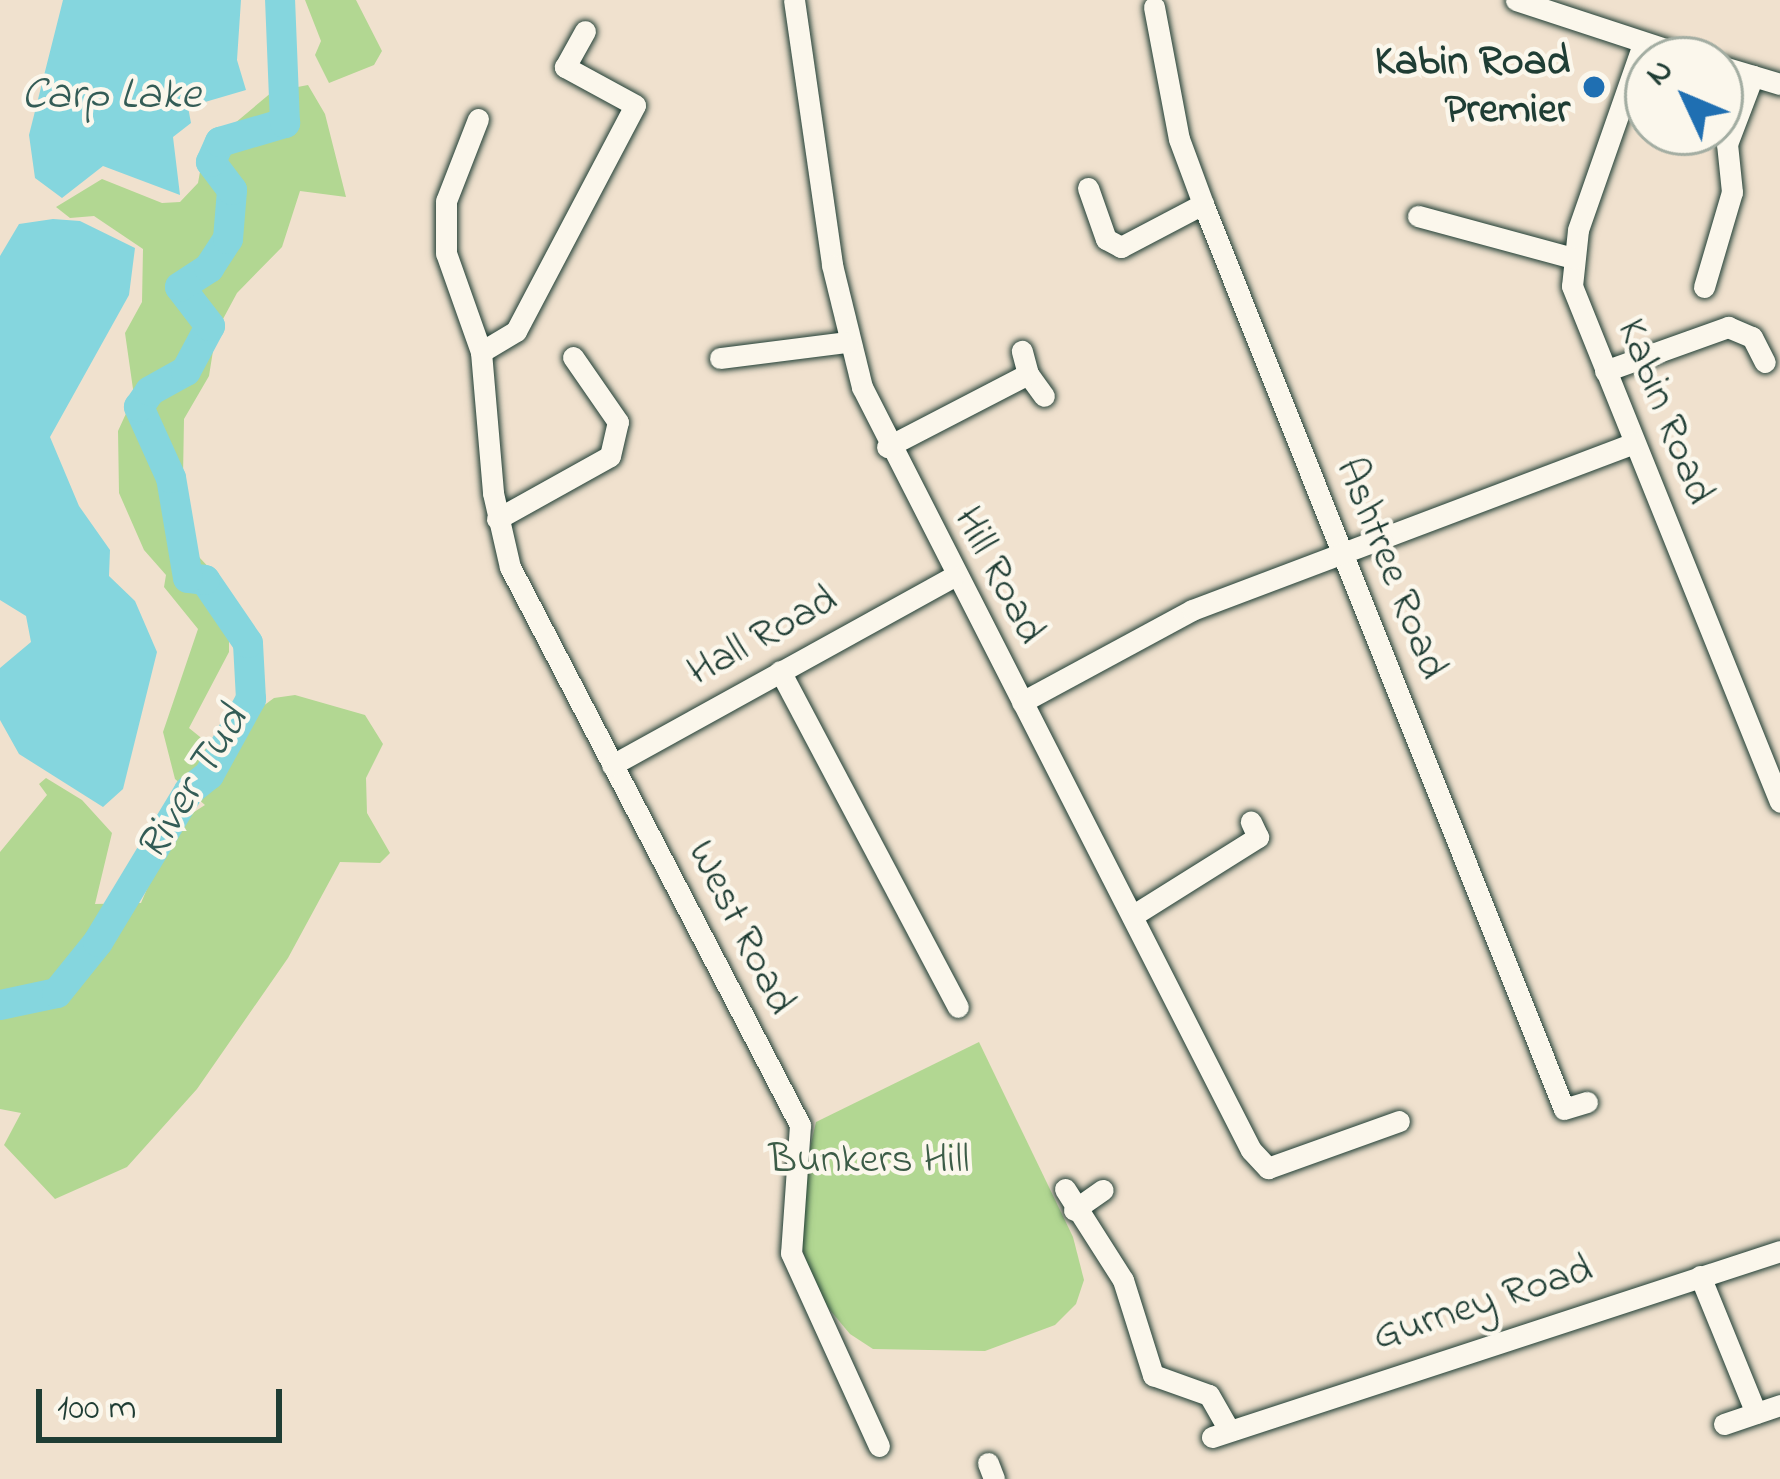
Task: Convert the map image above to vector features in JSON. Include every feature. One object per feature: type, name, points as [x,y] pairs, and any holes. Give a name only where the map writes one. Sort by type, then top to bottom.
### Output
[{"type":"street","name":"Hill Road","points":[[794,0],[847,342],[887,447],[1132,916],[1243,1154],[1268,1168],[1393,1129]]},
{"type":"street","points":[[1516,0],[1624,37]]},
{"type":"street","name":"Ashtree Road","points":[[1150,23],[1179,139],[1203,204],[1564,1109],[1586,1102]]},
{"type":"street","points":[[481,352],[516,331],[640,95],[556,62],[585,31]]},
{"type":"street","points":[[1744,73],[1780,84]]},
{"type":"street","points":[[1704,287],[1732,192],[1726,144],[1754,76]]},
{"type":"street","name":"Kabin Road","points":[[1624,102],[1573,258],[1572,286],[1780,802]]},
{"type":"street","name":"West Road","points":[[478,118],[454,139],[446,200],[446,253],[481,352],[497,519],[530,610],[800,1126],[790,1253],[880,1446]]},
{"type":"street","points":[[1088,188],[1106,239],[1121,247],[1203,204]]},
{"type":"street","points":[[1418,216],[1573,258]]},
{"type":"street","points":[[1605,371],[1688,335],[1728,328],[1758,312]]},
{"type":"street","points":[[1728,328],[1752,337],[1765,362]]},
{"type":"street","points":[[720,358],[847,342]]},
{"type":"street","points":[[1022,351],[1028,374],[1044,396]]},
{"type":"street","points":[[497,519],[596,479],[610,456],[618,422],[574,358]]},
{"type":"street","points":[[887,447],[1028,374]]},
{"type":"street","points":[[1022,702],[1192,610],[1635,443]]},
{"type":"street","name":"Hall Road","points":[[612,765],[952,578]]},
{"type":"street","points":[[780,671],[958,1007]]},
{"type":"street","points":[[1132,916],[1258,837],[1252,822]]},
{"type":"street","name":"Gurney Road","points":[[1103,1190],[1070,1200],[1123,1280],[1153,1375],[1209,1395],[1221,1434],[1780,1251]]},
{"type":"street","points":[[1700,1276],[1756,1413]]},
{"type":"street","points":[[1724,1424],[1780,1405]]},
{"type":"green space","points":[[305,0],[356,0],[382,51],[374,65],[329,83],[315,55],[321,41]]},
{"type":"green space","points":[[308,85],[325,114],[346,197],[300,191],[282,247],[237,293],[216,332],[209,376],[184,419],[183,477],[169,525],[229,589],[229,652],[189,728],[210,745],[274,698],[295,695],[365,715],[383,744],[366,778],[367,813],[390,853],[380,863],[340,862],[288,958],[197,1089],[127,1167],[55,1199],[4,1145],[21,1113],[0,1109],[0,852],[47,795],[39,784],[46,778],[82,800],[112,833],[95,904],[141,903],[174,825],[205,805],[175,779],[163,732],[198,629],[164,587],[166,575],[144,550],[119,493],[118,431],[134,396],[125,333],[142,302],[143,249],[94,216],[70,218],[56,207],[102,179],[162,203],[180,202],[198,183],[204,149],[272,92]]},
{"type":"green space","name":"Bunkers Hill","points":[[979,1042],[1073,1237],[1084,1280],[1076,1304],[1055,1325],[985,1351],[873,1349],[850,1334],[814,1291],[802,1247],[798,1200],[816,1122]]},
{"type":"water","name":"Carp Lake","points":[[63,0],[241,0],[237,60],[246,90],[188,107],[191,123],[173,137],[180,195],[103,166],[62,198],[35,178],[29,135]]},
{"type":"water","points":[[80,221],[135,248],[129,295],[50,437],[79,506],[110,550],[109,576],[135,601],[157,652],[123,789],[103,807],[19,754],[0,720],[0,668],[31,642],[26,616],[0,600],[0,256],[19,224]]},
{"type":"waterway","name":"River Tud","points":[[0,1005],[57,993],[98,942],[189,791],[209,775],[251,699],[248,643],[205,580],[188,578],[171,478],[139,407],[150,391],[186,371],[210,326],[180,287],[209,268],[228,239],[232,190],[211,162],[220,142],[285,123],[280,0]]},
{"type":"place","name":"Kabin Road Premier","points":[[1594,87]]}]
